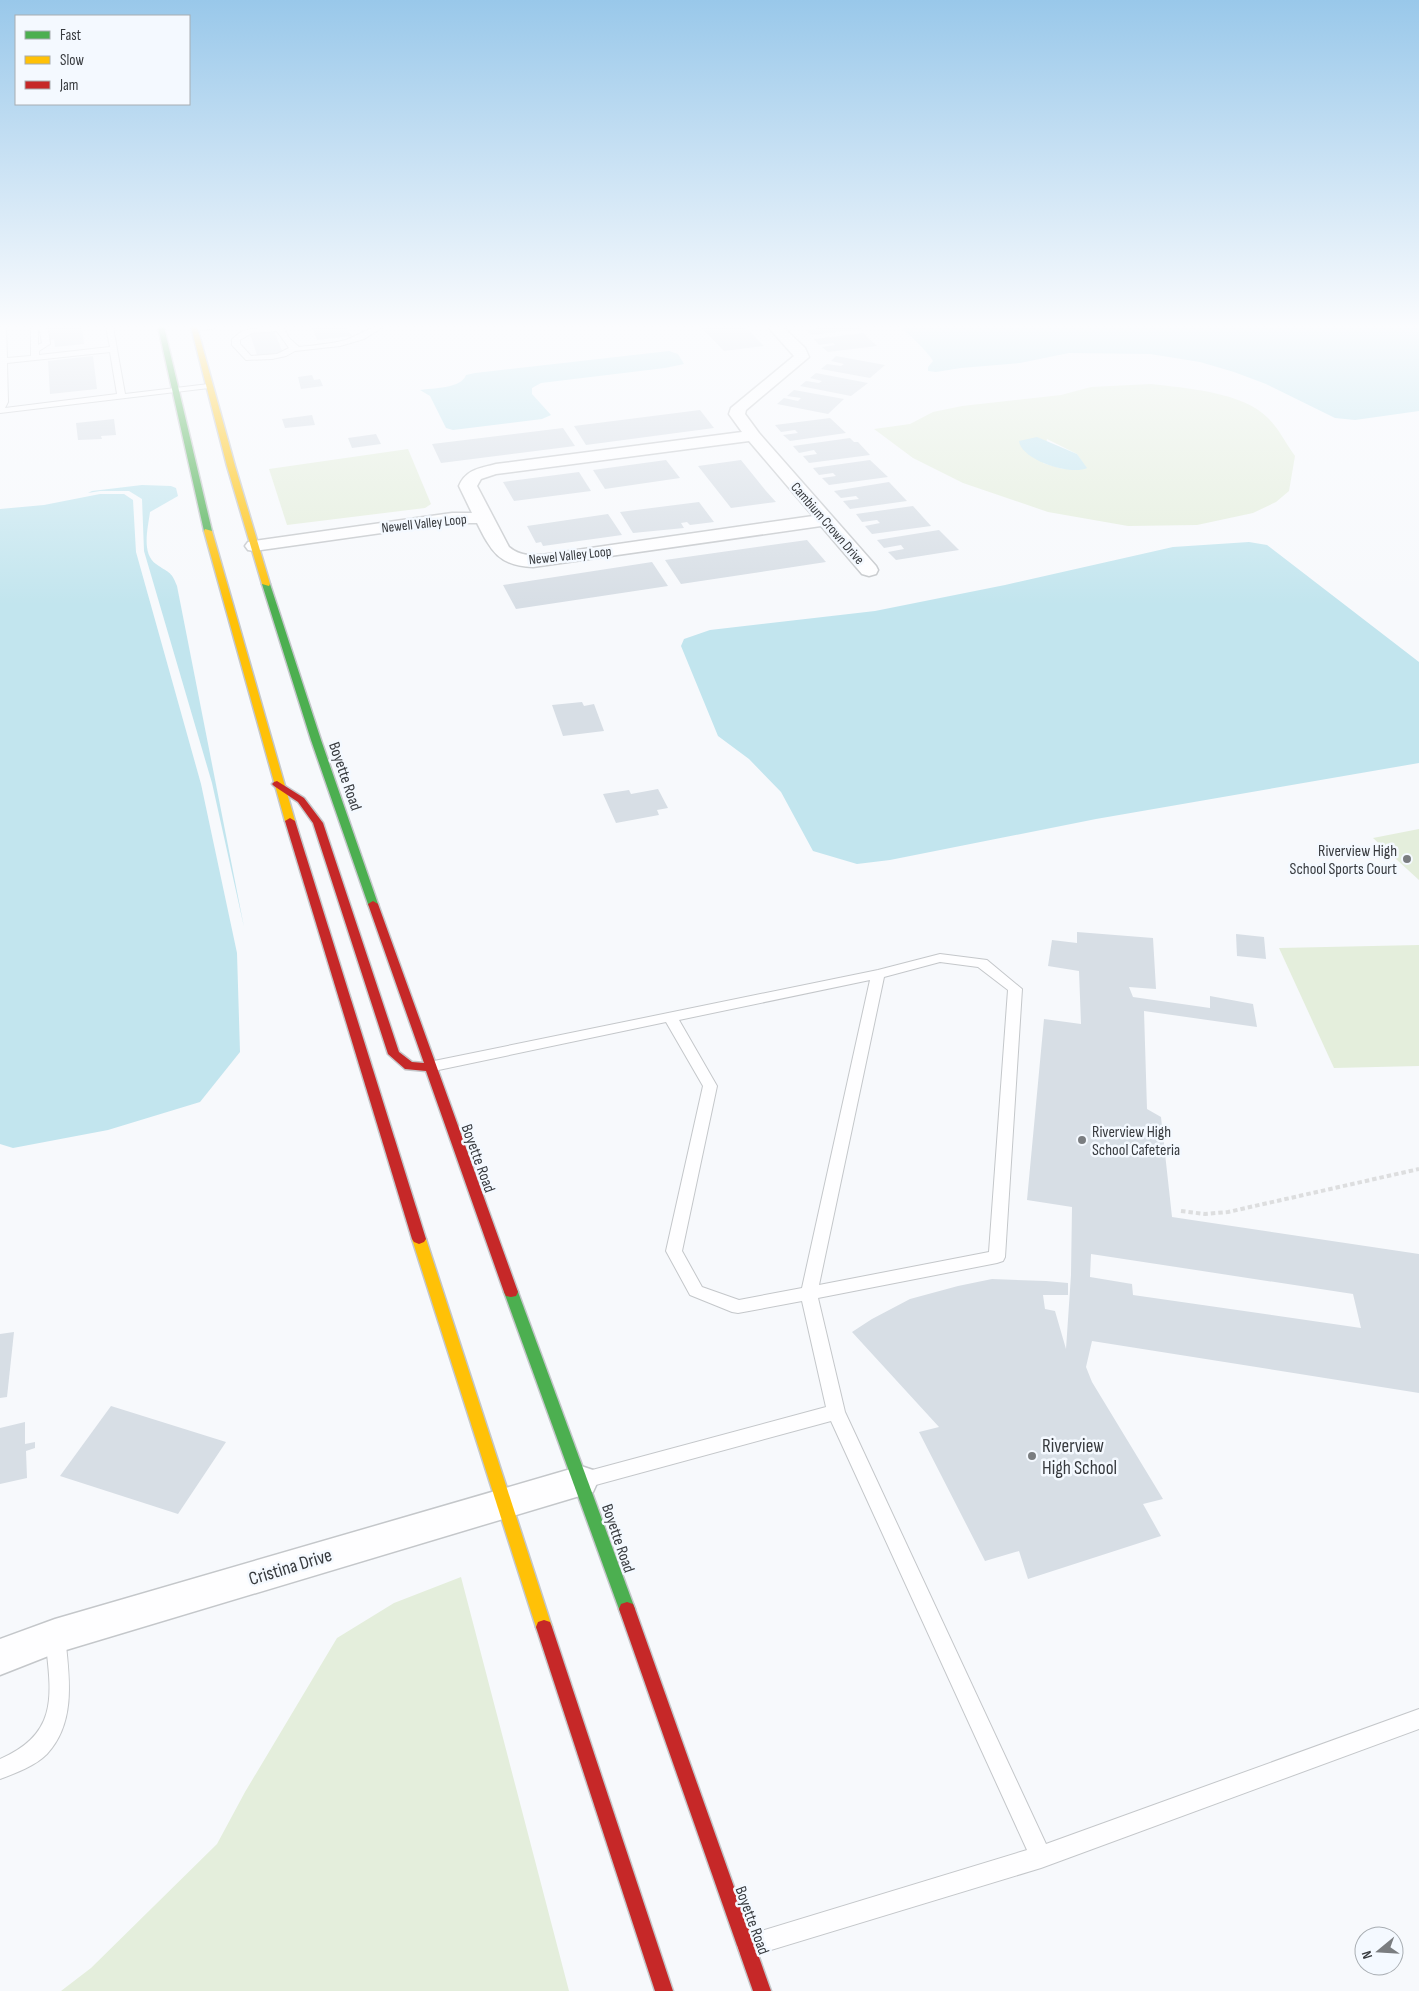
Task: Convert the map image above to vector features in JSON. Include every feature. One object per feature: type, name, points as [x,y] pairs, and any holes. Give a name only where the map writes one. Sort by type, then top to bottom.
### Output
[{"type":"main road","points":[[182,420],[277,784],[399,1180],[664,1991]]},
{"type":"main road","name":"Boyette Road","points":[[218,420],[252,550],[346,828],[503,1275],[581,1481],[762,1991]]},
{"type":"main road","points":[[193,464],[208,470]]},
{"type":"main road","points":[[277,784],[295,794],[312,810],[318,823],[394,1054],[399,1062],[406,1066],[416,1068],[429,1067]]},
{"type":"street","name":"Cambium Crown Drive","points":[[739,420],[869,570]]},
{"type":"street","name":"Newel Valley Loop","points":[[752,436],[484,472],[474,476],[469,481],[468,486],[500,550],[512,558],[536,561],[825,520]]},
{"type":"street","name":"Newell Valley Loop","points":[[252,550],[456,528],[484,518]]},
{"type":"street","name":"Cristina Drive","points":[[0,1657],[55,1636],[581,1481]]},
{"type":"lane","points":[[429,1067],[670,1017],[878,974],[940,958],[982,963],[1015,989],[997,1257],[738,1307],[696,1291],[674,1250],[710,1086],[670,1017]]},
{"type":"lane","points":[[878,974],[809,1294],[836,1412],[1041,1857]]},
{"type":"lane","points":[[581,1481],[836,1412]]},
{"type":"lane","points":[[0,1769],[18,1763],[33,1754],[44,1743],[55,1726],[61,1689],[55,1636]]},
{"type":"lane","points":[[745,1947],[1041,1857],[1419,1719]]},
{"type":"path","points":[[1181,1211],[1206,1214],[1228,1212],[1419,1169]]},
{"type":"green space","points":[[918,420],[1270,420],[1295,456],[1289,491],[1276,502],[1253,513],[1197,525],[1128,526],[1048,512],[963,483],[913,458],[874,429],[910,424]],"holes":[[[1047,439],[1077,454],[1086,468],[1063,469],[1043,463]]]},
{"type":"green space","points":[[408,449],[431,504],[425,508],[287,525],[269,469]]},
{"type":"green space","name":"Riverview High School Sports Court","points":[[1419,829],[1419,880],[1373,838]]},
{"type":"green space","points":[[1419,945],[1419,1066],[1334,1068],[1279,948]]},
{"type":"green space","points":[[461,1577],[569,1991],[61,1991],[91,1968],[217,1844],[245,1792],[337,1638],[394,1603]]},
{"type":"water","points":[[442,420],[535,420],[453,430],[446,428]]},
{"type":"water","points":[[1037,437],[1077,454],[1087,468],[1070,470],[1048,465],[1037,460],[1022,448],[1019,441]]},
{"type":"water","points":[[142,485],[171,486],[176,488],[178,496],[150,512],[147,547],[151,559],[171,574],[177,586],[244,927],[212,783],[144,551],[142,499],[129,491],[88,493],[92,491]]},
{"type":"water","points":[[100,494],[124,494],[133,500],[136,552],[201,784],[237,953],[240,1052],[200,1102],[108,1130],[13,1148],[0,1144],[0,509],[44,505]]},
{"type":"water","points":[[1249,542],[1267,545],[1419,662],[1419,763],[1096,819],[890,860],[857,864],[813,851],[781,792],[749,759],[718,736],[681,646],[684,639],[710,630],[875,611],[1005,585],[1173,547]]},
{"type":"building","points":[[114,420],[116,435],[101,436],[102,439],[78,440],[76,423]]},
{"type":"building","points":[[282,420],[313,420],[315,425],[285,428]]},
{"type":"building","points":[[622,420],[708,420],[714,428],[586,445],[574,426]]},
{"type":"building","points":[[815,420],[832,420],[846,433],[790,441],[783,435],[798,433],[795,430],[781,432],[775,425]]},
{"type":"building","points":[[563,428],[575,446],[441,463],[432,444]]},
{"type":"building","points":[[376,434],[381,444],[352,448],[348,438]]},
{"type":"building","points":[[850,438],[854,442],[858,442],[870,455],[809,463],[803,456],[817,454],[814,450],[799,453],[793,446]]},
{"type":"building","points":[[666,460],[680,478],[605,489],[593,470]]},
{"type":"building","points":[[741,460],[776,502],[731,508],[698,466]]},
{"type":"building","points":[[870,460],[888,477],[829,485],[822,478],[836,476],[833,473],[819,475],[813,468]]},
{"type":"building","points":[[579,472],[591,491],[514,501],[503,482]]},
{"type":"building","points":[[889,482],[907,501],[850,509],[843,501],[859,499],[856,496],[841,498],[834,491]]},
{"type":"building","points":[[699,502],[714,522],[690,525],[687,522],[681,523],[684,528],[633,533],[620,512]]},
{"type":"building","points":[[913,506],[931,526],[872,534],[865,526],[880,523],[877,520],[862,522],[856,514]]},
{"type":"building","points":[[608,514],[622,535],[543,546],[541,542],[536,543],[527,526]]},
{"type":"building","points":[[939,530],[959,550],[896,560],[888,552],[904,549],[901,545],[884,548],[877,540]]},
{"type":"building","points":[[807,540],[826,562],[681,584],[665,560]]},
{"type":"building","points":[[652,562],[668,586],[516,609],[503,585]]},
{"type":"building","points":[[582,702],[584,706],[594,704],[604,731],[563,736],[552,705]]},
{"type":"building","points":[[658,789],[668,808],[657,810],[659,815],[616,823],[603,794],[629,790],[631,794]]},
{"type":"building","points":[[1077,932],[1153,938],[1156,989],[1129,987],[1133,997],[1210,1008],[1210,996],[1253,1004],[1257,1027],[1144,1011],[1147,1109],[1161,1117],[1172,1217],[1419,1254],[1419,1393],[1092,1341],[1086,1367],[1092,1382],[1163,1499],[1143,1504],[1161,1536],[1028,1579],[1019,1551],[985,1561],[919,1432],[939,1427],[852,1332],[910,1299],[958,1286],[992,1279],[1046,1281],[1068,1283],[1068,1295],[1043,1295],[1045,1309],[1055,1311],[1066,1349],[1071,1275],[1072,1207],[1027,1200],[1044,1019],[1081,1024],[1079,971],[1048,966],[1052,940],[1077,943]],"holes":[[[1091,1254],[1353,1294],[1361,1328],[1133,1295],[1132,1284],[1090,1277]]]},
{"type":"building","points":[[1236,934],[1264,937],[1266,959],[1237,956]]},
{"type":"building","points":[[14,1332],[7,1397],[0,1398],[0,1334]]},
{"type":"building","points":[[111,1406],[226,1442],[178,1514],[60,1476]]},
{"type":"building","points":[[25,1422],[25,1444],[35,1442],[35,1448],[26,1451],[27,1478],[0,1484],[0,1428]]},
{"type":"traffic: fast","points":[[182,420],[208,531]]},
{"type":"traffic: fast","points":[[266,584],[316,740],[373,904]]},
{"type":"traffic: fast","points":[[511,1292],[627,1609]]},
{"type":"traffic: slow","points":[[219,420],[266,584]]},
{"type":"traffic: slow","points":[[208,531],[290,821]]},
{"type":"traffic: slow","points":[[419,1239],[544,1627]]},
{"type":"traffic: jam","points":[[277,784],[301,800],[318,823],[394,1054],[409,1066],[429,1067]]},
{"type":"traffic: jam","points":[[290,821],[419,1239]]},
{"type":"traffic: jam","points":[[373,904],[511,1292]]},
{"type":"traffic: jam","points":[[627,1609],[762,1991]]},
{"type":"traffic: jam","points":[[544,1627],[664,1991]]},
{"type":"place","name":"Riverview High School Sports Court","points":[[1407,859]]},
{"type":"place","name":"Riverview High School Cafeteria","points":[[1082,1140]]},
{"type":"place","name":"Riverview High School","points":[[1032,1456]]}]
